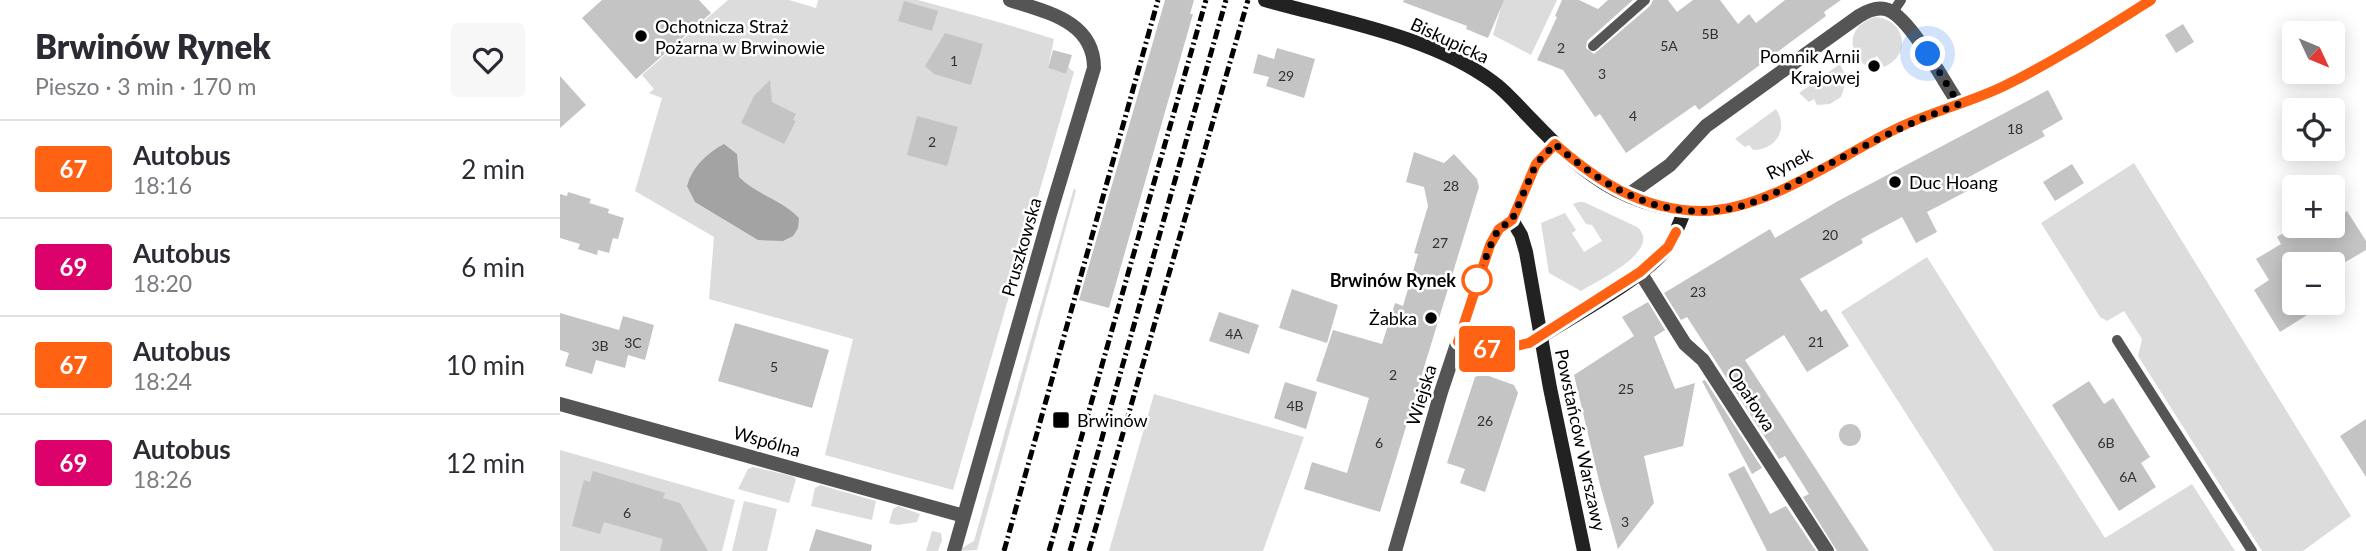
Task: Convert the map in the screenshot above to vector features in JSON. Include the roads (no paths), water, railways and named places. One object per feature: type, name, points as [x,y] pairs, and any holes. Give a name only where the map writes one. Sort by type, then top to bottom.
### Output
[{"type":"main road","name":"Biskupicka","points":[[1265,0],[1393,36],[1467,65],[1495,83],[1555,144]]},
{"type":"main road","name":"Rynek","points":[[1555,144],[1587,172],[1628,195],[1656,206],[1685,210],[1724,209],[1754,201],[1901,126],[2003,86],[2039,68],[2151,0]]},
{"type":"main road","points":[[1512,220],[1536,164],[1555,144]]},
{"type":"main road","points":[[1541,337],[1640,272],[1668,247],[1685,210]]},
{"type":"main road","name":"Powstańców Warszawy","points":[[1512,220],[1524,244],[1584,551]]},
{"type":"street","name":"Pruszkowska","points":[[954,551],[1094,68],[1088,41],[1072,24],[1010,0]]},
{"type":"street","points":[[1628,195],[1670,165],[1706,126],[1859,16],[1875,9],[1897,6],[1902,20],[1921,44],[1959,104]]},
{"type":"street","name":"Wiejska","points":[[1395,551],[1490,245],[1499,229],[1512,220]]},
{"type":"street","name":"Opałowa","points":[[1640,272],[1685,344],[1703,360],[1827,551]]},
{"type":"street","points":[[1458,342],[1480,348],[1504,349],[1518,347],[1541,337]]},
{"type":"street","name":"Wspólna","points":[[560,404],[964,516]]},
{"type":"lane","points":[[1594,46],[1644,0]]},
{"type":"lane","points":[[2117,340],[2252,551]]},
{"type":"railway","points":[[1004,551],[1158,0]]},
{"type":"railway","points":[[1049,551],[1206,0]]},
{"type":"railway","points":[[1070,551],[1226,0]]},
{"type":"railway","points":[[1089,551],[1248,0]]},
{"type":"place","name":"Ochotnicza Straż Pożarna w Brwinowie","points":[[641,36]]},
{"type":"place","name":"Pomnik Arnii Krajowej","points":[[1874,66]]},
{"type":"place","name":"Duc Hoang","points":[[1895,182]]},
{"type":"place","name":"Brwinów Rynek","points":[[1477,280]]},
{"type":"place","name":"Żabka","points":[[1431,318]]},
{"type":"place","name":"Brwinów","points":[[1061,420]]}]
